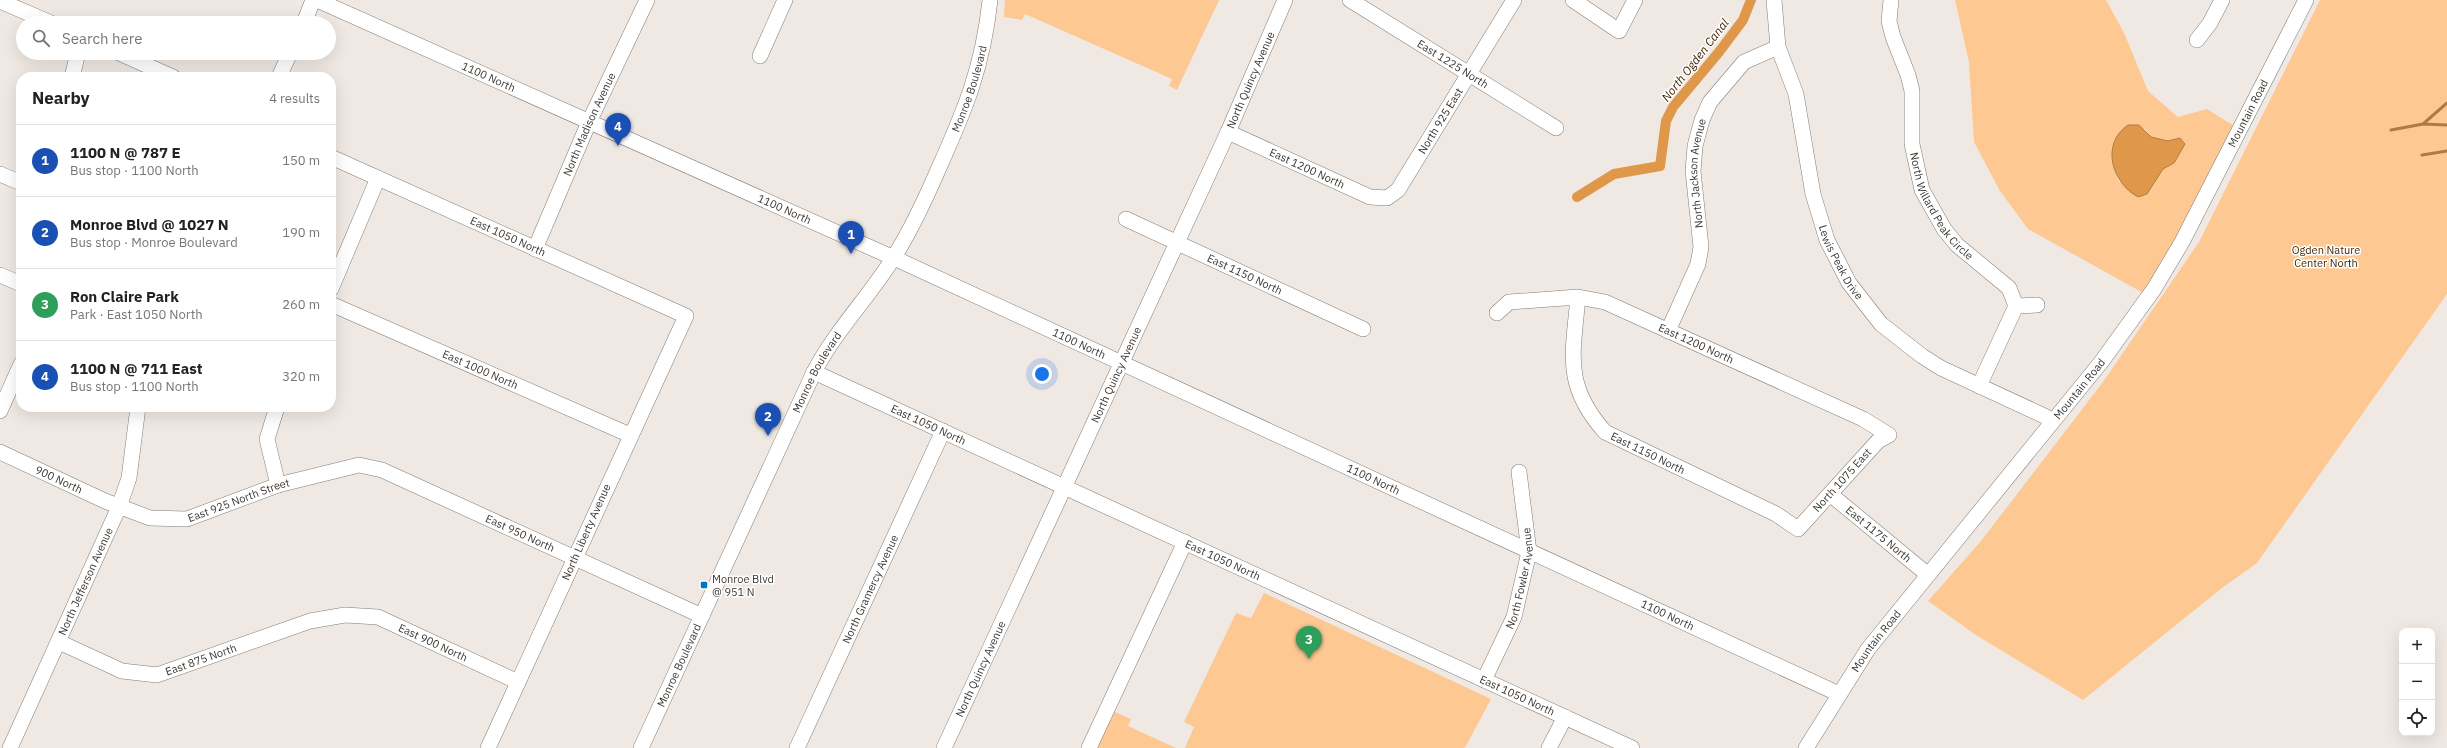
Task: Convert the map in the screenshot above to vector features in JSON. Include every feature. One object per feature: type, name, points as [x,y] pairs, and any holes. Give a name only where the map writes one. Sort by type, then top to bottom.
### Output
[{"type":"street","points":[[0,0],[35,16]]},
{"type":"street","points":[[307,16],[313,0]]},
{"type":"street","name":"1100 North","points":[[317,0],[894,258],[1839,694]]},
{"type":"street","name":"North Madison Avenue","points":[[535,249],[589,122],[647,0]]},
{"type":"street","name":"Monroe Boulevard","points":[[641,748],[814,372],[828,346],[894,258],[914,221],[967,105],[984,48],[990,0]]},
{"type":"street","name":"North Quincy Avenue","points":[[944,748],[1228,132],[1285,0]]},
{"type":"street","name":"East 1225 North","points":[[1350,0],[1470,73],[1556,128]]},
{"type":"street","name":"North 925 East","points":[[1387,198],[1398,190],[1514,0]]},
{"type":"street","points":[[1573,0],[1619,31],[1635,0]]},
{"type":"street","name":"Lewis Peak Drive","points":[[1774,0],[1778,47],[1796,94],[1808,175],[1827,240],[1849,283],[1882,324],[1901,340],[1941,368],[2053,420]]},
{"type":"street","name":"North Willard Peak Circle","points":[[1891,0],[1889,21],[1912,91],[1912,144],[1922,190],[1944,229],[1957,245],[2010,288],[2016,306]]},
{"type":"street","points":[[2197,40],[2210,23],[2222,0]]},
{"type":"street","name":"Mountain Road","points":[[1806,748],[1868,649],[1927,574],[1996,493],[2128,326],[2178,249],[2306,0]]},
{"type":"street","points":[[760,56],[782,1]]},
{"type":"street","name":"North Jackson Avenue","points":[[1668,330],[1698,264],[1701,247],[1693,171],[1694,146],[1702,120],[1710,102],[1744,62],[1778,47]]},
{"type":"street","points":[[73,72],[76,60]]},
{"type":"street","points":[[135,60],[162,72]]},
{"type":"street","points":[[281,72],[287,60]]},
{"type":"street","name":"East 1200 North","points":[[1228,132],[1370,197],[1387,198]]},
{"type":"street","name":"East 1050 North","points":[[336,159],[686,316]]},
{"type":"street","points":[[0,174],[16,181]]},
{"type":"street","points":[[336,277],[378,178]]},
{"type":"street","name":"East 1150 North","points":[[1126,219],[1176,244],[1363,330]]},
{"type":"street","points":[[0,275],[16,282]]},
{"type":"street","name":"East 1200 North","points":[[1497,313],[1509,302],[1578,297],[1605,302],[1863,419],[1889,435]]},
{"type":"street","name":"East 1150 North","points":[[1578,297],[1572,360],[1573,376],[1578,393],[1590,416],[1605,432],[1776,514],[1798,529]]},
{"type":"street","points":[[1979,386],[2016,306],[2037,305]]},
{"type":"street","name":"East 1000 North","points":[[336,306],[630,435]]},
{"type":"street","name":"North Liberty Avenue","points":[[488,748],[574,557],[686,316]]},
{"type":"street","name":"East 1050 North","points":[[814,372],[1632,748]]},
{"type":"street","points":[[0,411],[16,375]]},
{"type":"street","name":"North Jefferson Avenue","points":[[10,748],[119,507],[129,478],[137,412]]},
{"type":"street","points":[[275,412],[267,439],[278,485]]},
{"type":"street","name":"North Gramercy Avenue","points":[[797,748],[943,431]]},
{"type":"street","name":"North 1075 East","points":[[1798,529],[1878,441],[1889,435]]},
{"type":"street","name":"900 North","points":[[0,452],[119,507]]},
{"type":"street","name":"East 950 North","points":[[359,465],[382,470],[702,616]]},
{"type":"street","name":"East 925 North Street","points":[[119,507],[150,518],[187,519],[278,485],[359,465]]},
{"type":"street","name":"North Fowler Avenue","points":[[1484,680],[1514,617],[1529,552],[1519,472]]},
{"type":"street","name":"East 1175 North","points":[[1830,494],[1927,574]]},
{"type":"street","points":[[1089,748],[1185,542]]},
{"type":"street","name":"East 875 North","points":[[59,642],[122,671],[157,675],[310,621],[345,615]]},
{"type":"street","name":"East 900 North","points":[[345,615],[378,616],[518,682]]},
{"type":"street","points":[[1549,748],[1565,717]]},
{"type":"green space","points":[[1005,0],[1219,0],[1177,90],[1169,86],[1172,79],[1025,14],[1022,20],[1004,17]]},
{"type":"green space","points":[[1955,0],[2106,0],[2124,33],[2148,91],[2178,117],[2207,109],[2236,127],[2145,294],[2028,229],[2000,191],[1974,142],[1969,62]],"holes":[[[2128,125],[2145,129],[2151,137],[2168,141],[2180,138],[2185,144],[2174,163],[2163,169],[2150,190],[2119,182],[2113,159],[2114,144],[2117,137]]]},
{"type":"green space","name":"Ogden Nature Center North","points":[[2320,0],[2447,0],[2447,294],[2257,563],[2222,588],[2083,700],[1976,635],[1928,601],[1981,541],[2103,382],[2199,242]]},
{"type":"green space","points":[[1264,593],[1491,699],[1466,746],[1464,748],[1185,748],[1194,727],[1184,722],[1236,613],[1251,618]]},
{"type":"green space","points":[[1113,711],[1131,719],[1128,726],[1176,748],[1096,748]]},
{"type":"shaded area","points":[[2128,125],[2139,125],[2151,137],[2168,141],[2180,138],[2185,144],[2174,163],[2163,169],[2147,194],[2138,197],[2129,191],[2122,183],[2116,173],[2113,163],[2112,152],[2114,142],[2119,133]]},
{"type":"waterway","name":"North Ogden Canal","points":[[1577,197],[1614,174],[1660,166],[1666,121],[1673,107],[1719,52],[1743,20],[1751,0]]},
{"type":"waterway","points":[[2391,130],[2423,124],[2447,103]]},
{"type":"waterway","points":[[2423,124],[2447,125]]},
{"type":"waterway","points":[[2422,155],[2447,151]]},
{"type":"place","name":"1100 N @ 711 East","points":[[618,146]]},
{"type":"place","name":"1100 N @ 787 E","points":[[851,254]]},
{"type":"place","name":"Monroe Blvd @ 1027 N","points":[[768,436]]},
{"type":"place","name":"Monroe Blvd @ 951 N","points":[[704,585]]},
{"type":"place","name":"Ron Claire Park","points":[[1309,659]]}]
